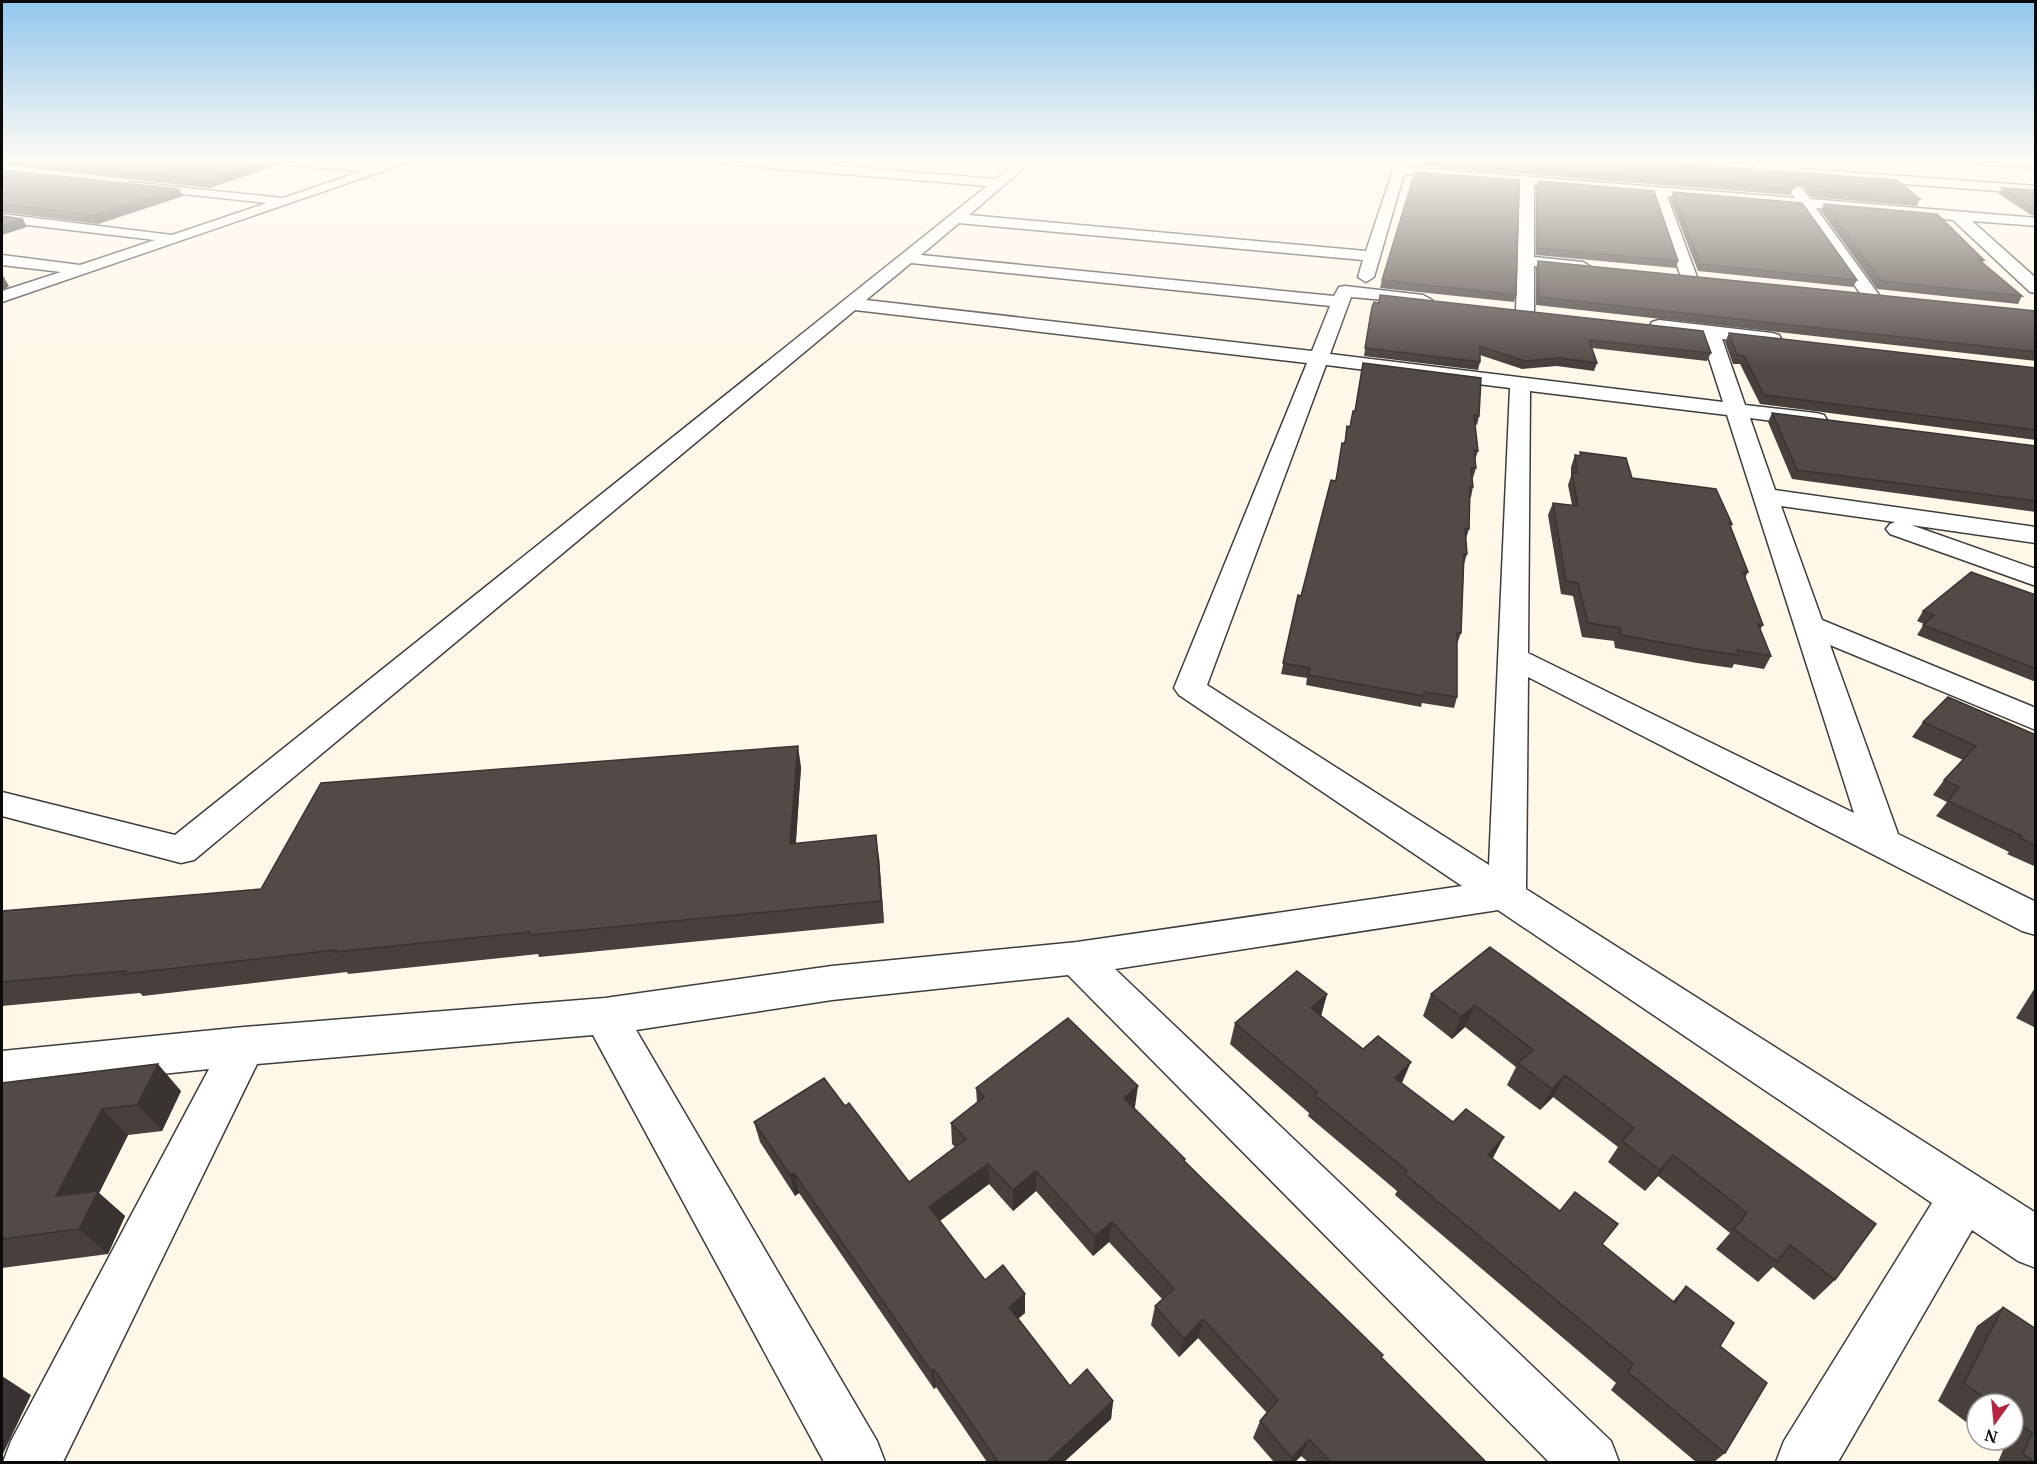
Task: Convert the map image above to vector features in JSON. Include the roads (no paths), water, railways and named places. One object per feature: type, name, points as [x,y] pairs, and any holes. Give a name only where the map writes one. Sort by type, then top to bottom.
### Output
[{"type":"street","points":[[92,228],[177,238]]},
{"type":"street","points":[[2,297],[206,228]]},
{"type":"street","points":[[2,804],[182,850],[943,228]]},
{"type":"street","points":[[1072,228],[1373,255]]},
{"type":"street","points":[[1381,228],[1373,255],[1319,358],[1190,688],[2036,1243]]},
{"type":"street","points":[[1525,311],[1528,228]]},
{"type":"street","points":[[1672,228],[1689,277]]},
{"type":"street","points":[[1823,228],[1876,296],[1847,293]]},
{"type":"street","points":[[1971,228],[2036,288]]},
{"type":"street","points":[[907,258],[1351,298],[1443,302]]},
{"type":"street","points":[[2,260],[84,269]]},
{"type":"street","points":[[1528,261],[1597,268]]},
{"type":"street","points":[[2012,266],[2036,268]]},
{"type":"street","points":[[1666,275],[1712,280]]},
{"type":"street","points":[[850,304],[1319,358],[1840,423]]},
{"type":"street","points":[[1502,309],[1548,314]]},
{"type":"street","points":[[1641,324],[1792,341]]},
{"type":"street","points":[[1710,332],[1882,842]]},
{"type":"street","points":[[1507,894],[1520,383]]},
{"type":"street","points":[[1766,496],[2036,535]]},
{"type":"street","points":[[1829,505],[2036,578]]},
{"type":"street","points":[[1809,625],[2036,720]]},
{"type":"street","points":[[1513,657],[2036,920]]},
{"type":"street","points":[[2,1071],[244,1046],[605,1016],[832,983],[1077,958],[1507,894]]},
{"type":"street","points":[[1077,958],[1590,1462]]},
{"type":"street","points":[[605,1016],[856,1462]]},
{"type":"street","points":[[32,1462],[244,1046]]},
{"type":"street","points":[[1805,1462],[1964,1196]]}]
